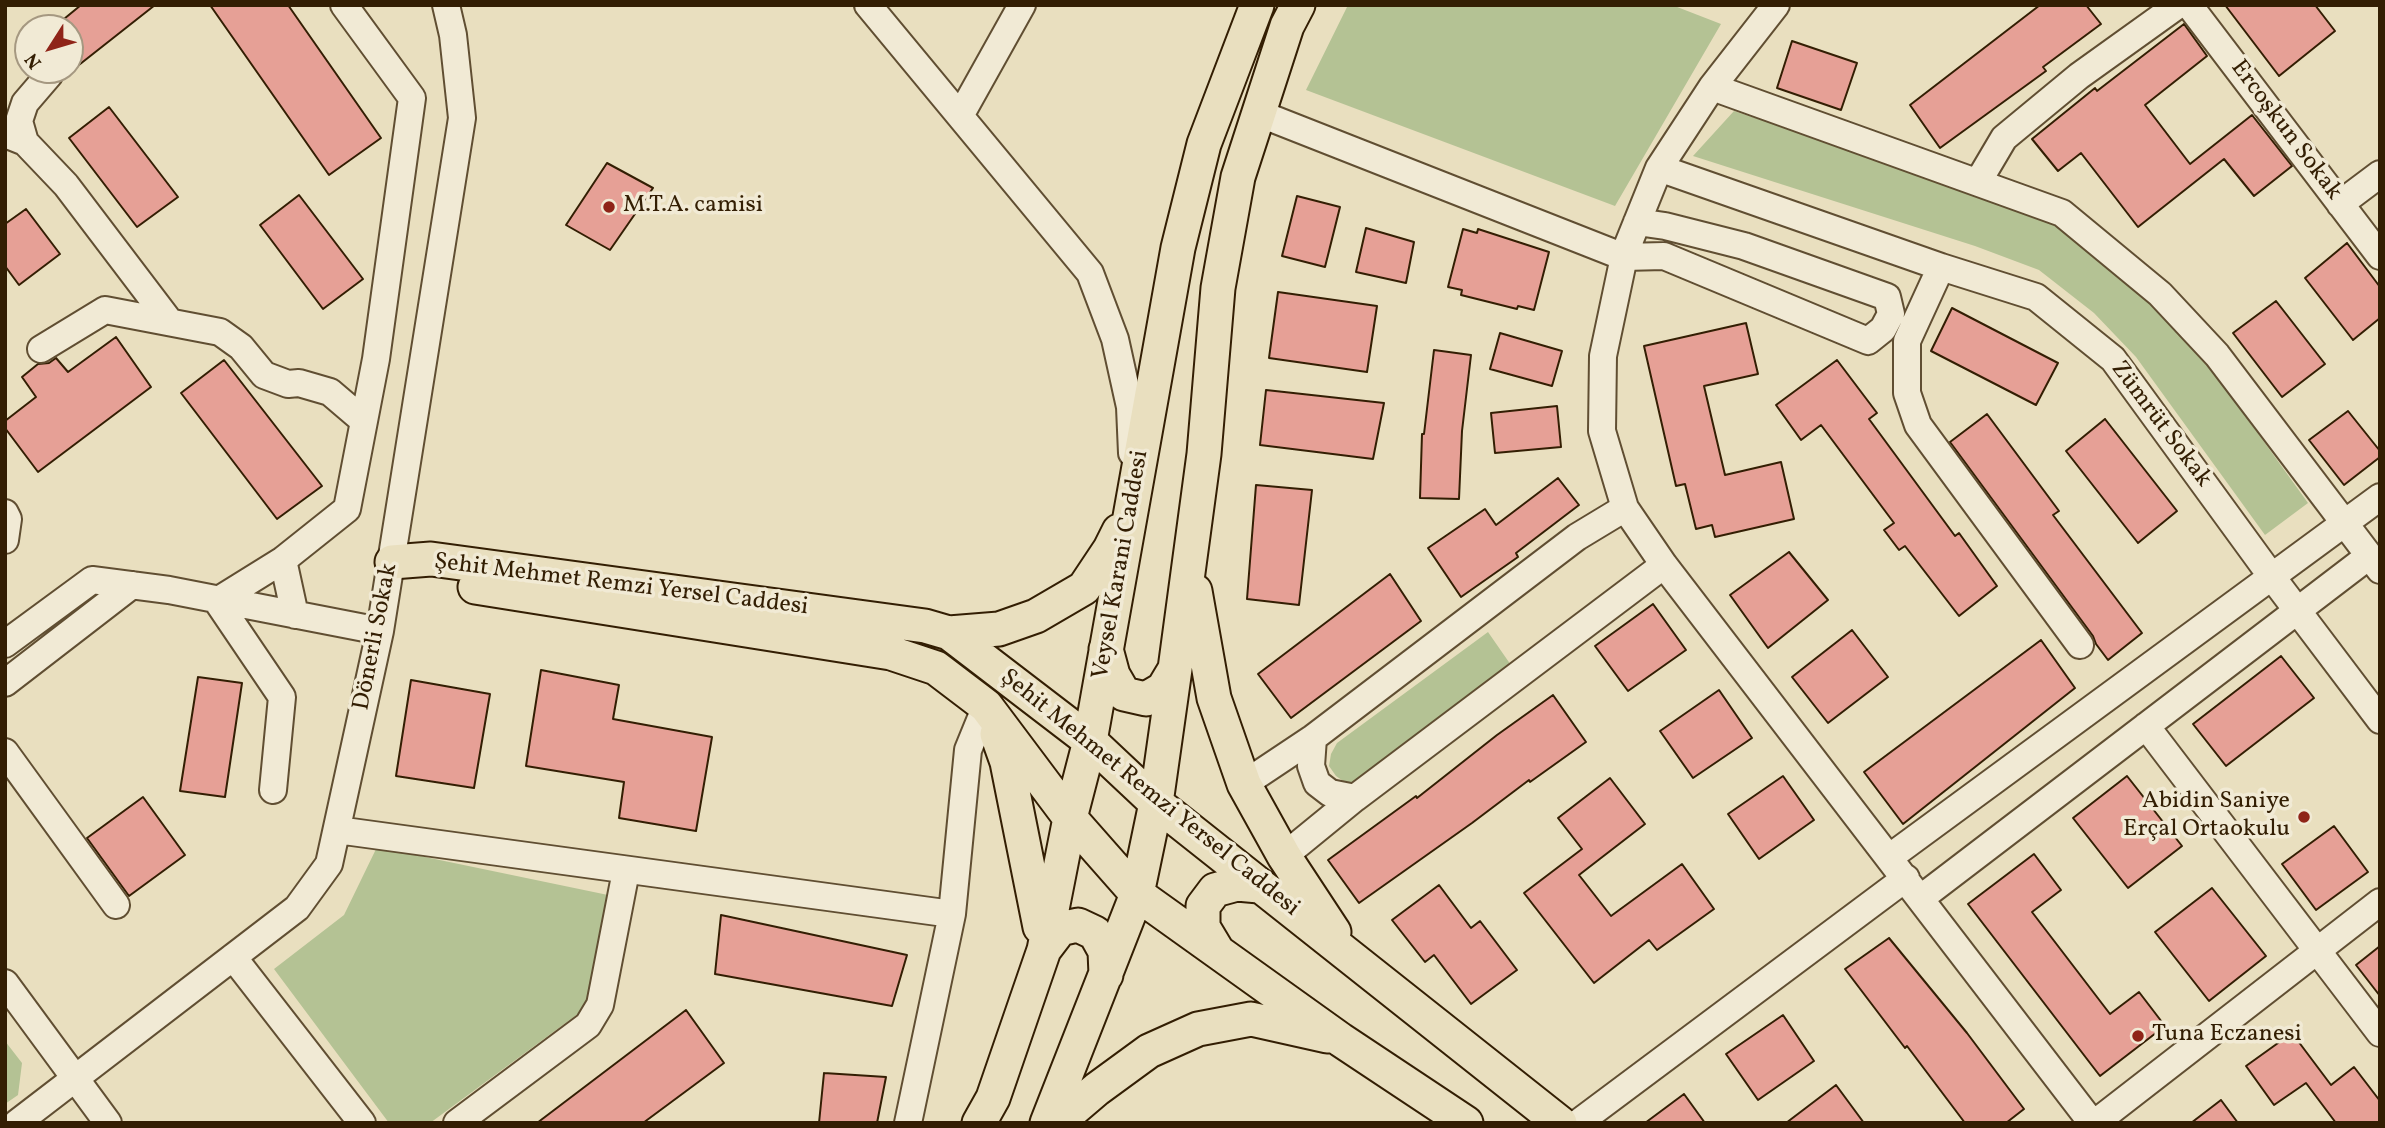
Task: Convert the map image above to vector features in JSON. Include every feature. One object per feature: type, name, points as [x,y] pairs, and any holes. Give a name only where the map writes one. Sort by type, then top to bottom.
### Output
[{"type":"main road","name":"Veysel Karani Caddesi","points":[[979,1123],[993,1098],[1044,950],[1070,818],[1090,741],[1181,235],[1204,144],[1257,5]]},
{"type":"main road","points":[[1047,1123],[1138,894],[1156,803],[1204,454],[1217,288],[1238,177],[1287,26],[1298,5]]},
{"type":"main road","points":[[949,633],[999,629],[1036,616],[1084,588],[1110,549],[1134,500]]},
{"type":"main road","points":[[1190,558],[1214,698],[1244,784],[1284,856],[1349,954]]},
{"type":"main road","name":"Şehit Mehmet Remzi Yersel Caddesi","points":[[391,562],[431,559],[925,626],[949,633],[1090,741],[1156,803],[1560,1123]]},
{"type":"main road","name":"Şehit Mehmet Remzi Yersel Caddesi","points":[[391,562],[432,581],[891,653],[936,668],[986,706],[1070,818],[1138,894],[1341,1040],[1466,1123]]},
{"type":"main road","points":[[1105,649],[1113,675],[1124,694],[1146,699],[1163,689],[1175,669]]},
{"type":"main road","points":[[986,706],[1007,762],[1035,893],[1044,950]]},
{"type":"main road","points":[[1218,952],[1203,927],[1203,906],[1215,890],[1237,884],[1259,886]]},
{"type":"main road","points":[[1044,950],[1060,929],[1078,925],[1095,933],[1105,951],[1106,975]]},
{"type":"main road","points":[[1057,1123],[1097,1089],[1149,1051],[1198,1029],[1251,1019],[1341,1040]]},
{"type":"street","points":[[217,601],[283,560],[346,509],[376,359],[412,98],[344,5]]},
{"type":"street","name":"Dönerli Sokak","points":[[17,1123],[298,908],[329,864],[380,631],[462,118],[453,35],[446,5]]},
{"type":"street","points":[[868,5],[1090,273],[1115,339],[1130,407],[1134,500]]},
{"type":"street","points":[[960,116],[1023,5]]},
{"type":"street","points":[[1978,182],[2004,138],[2079,76],[2178,5]]},
{"type":"street","name":"Ercoşkun Sokak","points":[[2189,5],[2380,256]]},
{"type":"street","points":[[1773,6],[1712,87],[1659,168],[1624,257],[1604,356],[1602,431],[1625,508],[1664,565],[2093,1123],[2380,902]]},
{"type":"street","points":[[41,84],[25,103],[15,138],[66,185],[170,322]]},
{"type":"street","points":[[1712,87],[2062,213],[2160,294],[2217,355],[2374,563],[2298,610],[2146,726],[1905,878]]},
{"type":"street","points":[[1258,113],[1624,257],[1664,256],[1868,341],[1884,329],[1891,314],[1887,297],[1744,246],[1665,226],[1637,222]]},
{"type":"street","name":"Zümrüt Sokak","points":[[1659,168],[1941,267],[2036,297],[2113,359],[2380,720]]},
{"type":"street","points":[[2340,204],[2380,174]]},
{"type":"street","points":[[1941,267],[1907,341],[1908,393],[1918,425],[2080,645]]},
{"type":"street","points":[[41,349],[105,310],[220,332],[241,347],[264,375],[288,384],[299,383],[330,391],[363,421]]},
{"type":"street","points":[[1578,1123],[1905,878],[2272,577],[2380,497]]},
{"type":"street","points":[[1244,784],[1313,738],[1577,537],[1625,508]]},
{"type":"street","points":[[5,513],[8,519],[5,540]]},
{"type":"street","points":[[283,560],[295,615]]},
{"type":"street","points":[[1284,856],[1664,565]]},
{"type":"street","points":[[5,644],[92,580],[169,590],[380,631]]},
{"type":"street","points":[[5,683],[132,585]]},
{"type":"street","points":[[217,601],[282,697],[273,790]]},
{"type":"street","points":[[908,1123],[952,914],[968,750],[986,706]]},
{"type":"street","points":[[2146,726],[2380,1033]]},
{"type":"street","points":[[1313,738],[1311,766],[1317,783],[1330,793],[1355,799]]},
{"type":"street","points":[[5,752],[116,905]]},
{"type":"street","points":[[337,830],[952,914]]},
{"type":"street","points":[[457,1123],[588,1025],[600,1004],[626,871]]},
{"type":"street","points":[[233,957],[362,1123]]},
{"type":"street","points":[[5,983],[108,1123]]},
{"type":"green space","points":[[1348,5],[1672,5],[1721,24],[1615,206],[1306,90]]},
{"type":"green space","points":[[1734,111],[2048,216],[2150,302],[2201,354],[2308,503],[2265,535],[2136,357],[2094,313],[2039,270],[1975,246],[1693,156]]},
{"type":"green space","points":[[1488,632],[1513,668],[1360,781],[1346,783],[1336,776],[1329,766],[1337,743]]},
{"type":"green space","points":[[377,847],[608,895],[590,1005],[430,1123],[389,1123],[274,969],[344,915]]},
{"type":"green space","points":[[5,1041],[22,1063],[18,1095],[5,1104]]},
{"type":"building","points":[[81,5],[155,5],[84,61],[84,14],[70,14]]},
{"type":"building","points":[[210,5],[288,5],[381,138],[329,175]]},
{"type":"building","points":[[2040,5],[2086,5],[2101,24],[2043,67],[2046,71],[1940,148],[1910,105]]},
{"type":"building","points":[[2225,5],[2315,5],[2335,31],[2279,76]]},
{"type":"building","points":[[2184,24],[2207,56],[2145,105],[2190,164],[2252,115],[2292,166],[2254,196],[2224,159],[2138,227],[2081,153],[2058,171],[2032,139],[2095,88],[2097,91]]},
{"type":"building","points":[[1792,41],[1857,63],[1841,110],[1777,88]]},
{"type":"building","points":[[109,107],[178,197],[137,227],[69,138]]},
{"type":"building","name":"M.T.A. camisi","points":[[607,163],[653,188],[610,250],[566,225]]},
{"type":"building","points":[[299,195],[363,279],[323,309],[260,225]]},
{"type":"building","points":[[1297,196],[1340,207],[1325,267],[1282,256]]},
{"type":"building","points":[[26,209],[60,254],[19,285],[5,266],[5,224]]},
{"type":"building","points":[[1366,228],[1414,242],[1406,283],[1356,272]]},
{"type":"building","points":[[1463,229],[1477,233],[1478,229],[1549,252],[1534,310],[1518,306],[1517,309],[1461,295],[1462,290],[1448,287]]},
{"type":"building","points":[[2347,243],[2380,287],[2380,318],[2353,340],[2305,278]]},
{"type":"building","points":[[1278,292],[1377,306],[1367,372],[1269,358]]},
{"type":"building","points":[[2276,301],[2325,364],[2282,397],[2233,333]]},
{"type":"building","points":[[1952,308],[2058,363],[2036,405],[1931,351]]},
{"type":"building","points":[[1746,323],[1758,374],[1704,386],[1725,475],[1781,462],[1794,519],[1715,537],[1712,525],[1696,529],[1685,484],[1676,486],[1644,346]]},
{"type":"building","points":[[1500,333],[1562,351],[1552,386],[1490,369]]},
{"type":"building","points":[[116,337],[151,387],[38,472],[5,428],[5,421],[36,397],[22,377],[38,364],[49,363],[56,358],[68,372]]},
{"type":"building","points":[[1434,350],[1471,355],[1462,431],[1459,499],[1420,498],[1422,434]]},
{"type":"building","points":[[224,360],[322,486],[277,519],[181,393]]},
{"type":"building","points":[[1837,360],[1877,413],[1869,419],[1955,536],[1959,533],[1997,586],[1959,616],[1905,546],[1899,550],[1884,530],[1894,523],[1821,425],[1801,440],[1776,405]]},
{"type":"building","points":[[1266,390],[1384,403],[1373,459],[1260,445]]},
{"type":"building","points":[[1557,406],[1561,447],[1495,453],[1491,413]]},
{"type":"building","points":[[2348,411],[2380,451],[2380,457],[2344,485],[2309,440]]},
{"type":"building","points":[[1987,414],[2059,511],[2053,515],[2142,633],[2108,660],[1950,442]]},
{"type":"building","points":[[2105,419],[2177,511],[2138,543],[2066,451]]},
{"type":"building","points":[[1558,478],[1579,505],[1516,553],[1518,557],[1461,597],[1428,548],[1485,509],[1496,525]]},
{"type":"building","points":[[1256,485],[1312,490],[1299,605],[1247,599]]},
{"type":"building","points":[[1789,552],[1828,600],[1768,648],[1730,595]]},
{"type":"building","points":[[1390,574],[1421,621],[1291,718],[1258,674]]},
{"type":"building","points":[[1653,604],[1686,650],[1628,691],[1595,646]]},
{"type":"building","points":[[1852,630],[1888,677],[1828,723],[1792,677]]},
{"type":"building","points":[[2041,640],[2075,688],[1903,824],[1864,772]]},
{"type":"building","points":[[2281,656],[2314,698],[2226,766],[2193,724]]},
{"type":"building","points":[[541,670],[619,685],[613,719],[712,737],[696,831],[619,818],[624,782],[526,766]]},
{"type":"building","points":[[198,677],[242,683],[225,797],[180,791]]},
{"type":"building","points":[[411,680],[490,694],[474,788],[396,776]]},
{"type":"building","points":[[1719,690],[1752,738],[1693,778],[1660,731]]},
{"type":"building","points":[[1553,695],[1586,742],[1359,903],[1328,860],[1416,796],[1417,798]]},
{"type":"building","points":[[1783,776],[1814,820],[1759,859],[1728,814]]},
{"type":"building","points":[[2127,776],[2182,846],[2128,888],[2073,818]]},
{"type":"building","points":[[1610,778],[1645,824],[1579,875],[1611,916],[1682,864],[1714,909],[1657,950],[1649,940],[1594,983],[1524,893],[1582,849],[1558,818]]},
{"type":"building","points":[[143,797],[185,855],[129,896],[87,838]]},
{"type":"building","points":[[2334,826],[2368,872],[2316,910],[2282,864]]},
{"type":"building","points":[[2034,854],[2061,890],[2032,912],[2110,1014],[2139,992],[2165,1026],[2100,1076],[1968,904]]},
{"type":"building","points":[[1439,885],[1471,928],[1480,921],[1517,970],[1471,1004],[1434,955],[1425,962],[1392,920]]},
{"type":"building","points":[[2212,888],[2266,956],[2209,1001],[2155,932]]},
{"type":"building","points":[[721,915],[907,955],[892,1006],[715,974]]},
{"type":"building","points":[[1889,938],[1967,1033],[2024,1109],[2006,1123],[1965,1123],[1845,969]]},
{"type":"building","points":[[2380,946],[2380,996],[2356,965]]},
{"type":"building","points":[[686,1010],[724,1063],[643,1123],[537,1123]]},
{"type":"building","points":[[1783,1015],[1814,1061],[1758,1100],[1726,1054]]},
{"type":"building","points":[[2292,1033],[2331,1085],[2354,1067],[2380,1101],[2380,1123],[2336,1123],[2306,1083],[2274,1105],[2246,1066]]},
{"type":"building","points":[[824,1073],[886,1077],[877,1123],[819,1123]]},
{"type":"building","points":[[1836,1085],[1864,1123],[1786,1123]]},
{"type":"building","points":[[1684,1094],[1705,1123],[1645,1123]]},
{"type":"building","points":[[2221,1100],[2238,1123],[2191,1123]]},
{"type":"place","name":"M.T.A. camisi","points":[[609,207]]},
{"type":"place","name":"Abidin Saniye Erçal Ortaokulu","points":[[2304,817]]},
{"type":"place","name":"Tuna Eczanesi","points":[[2138,1036]]}]
